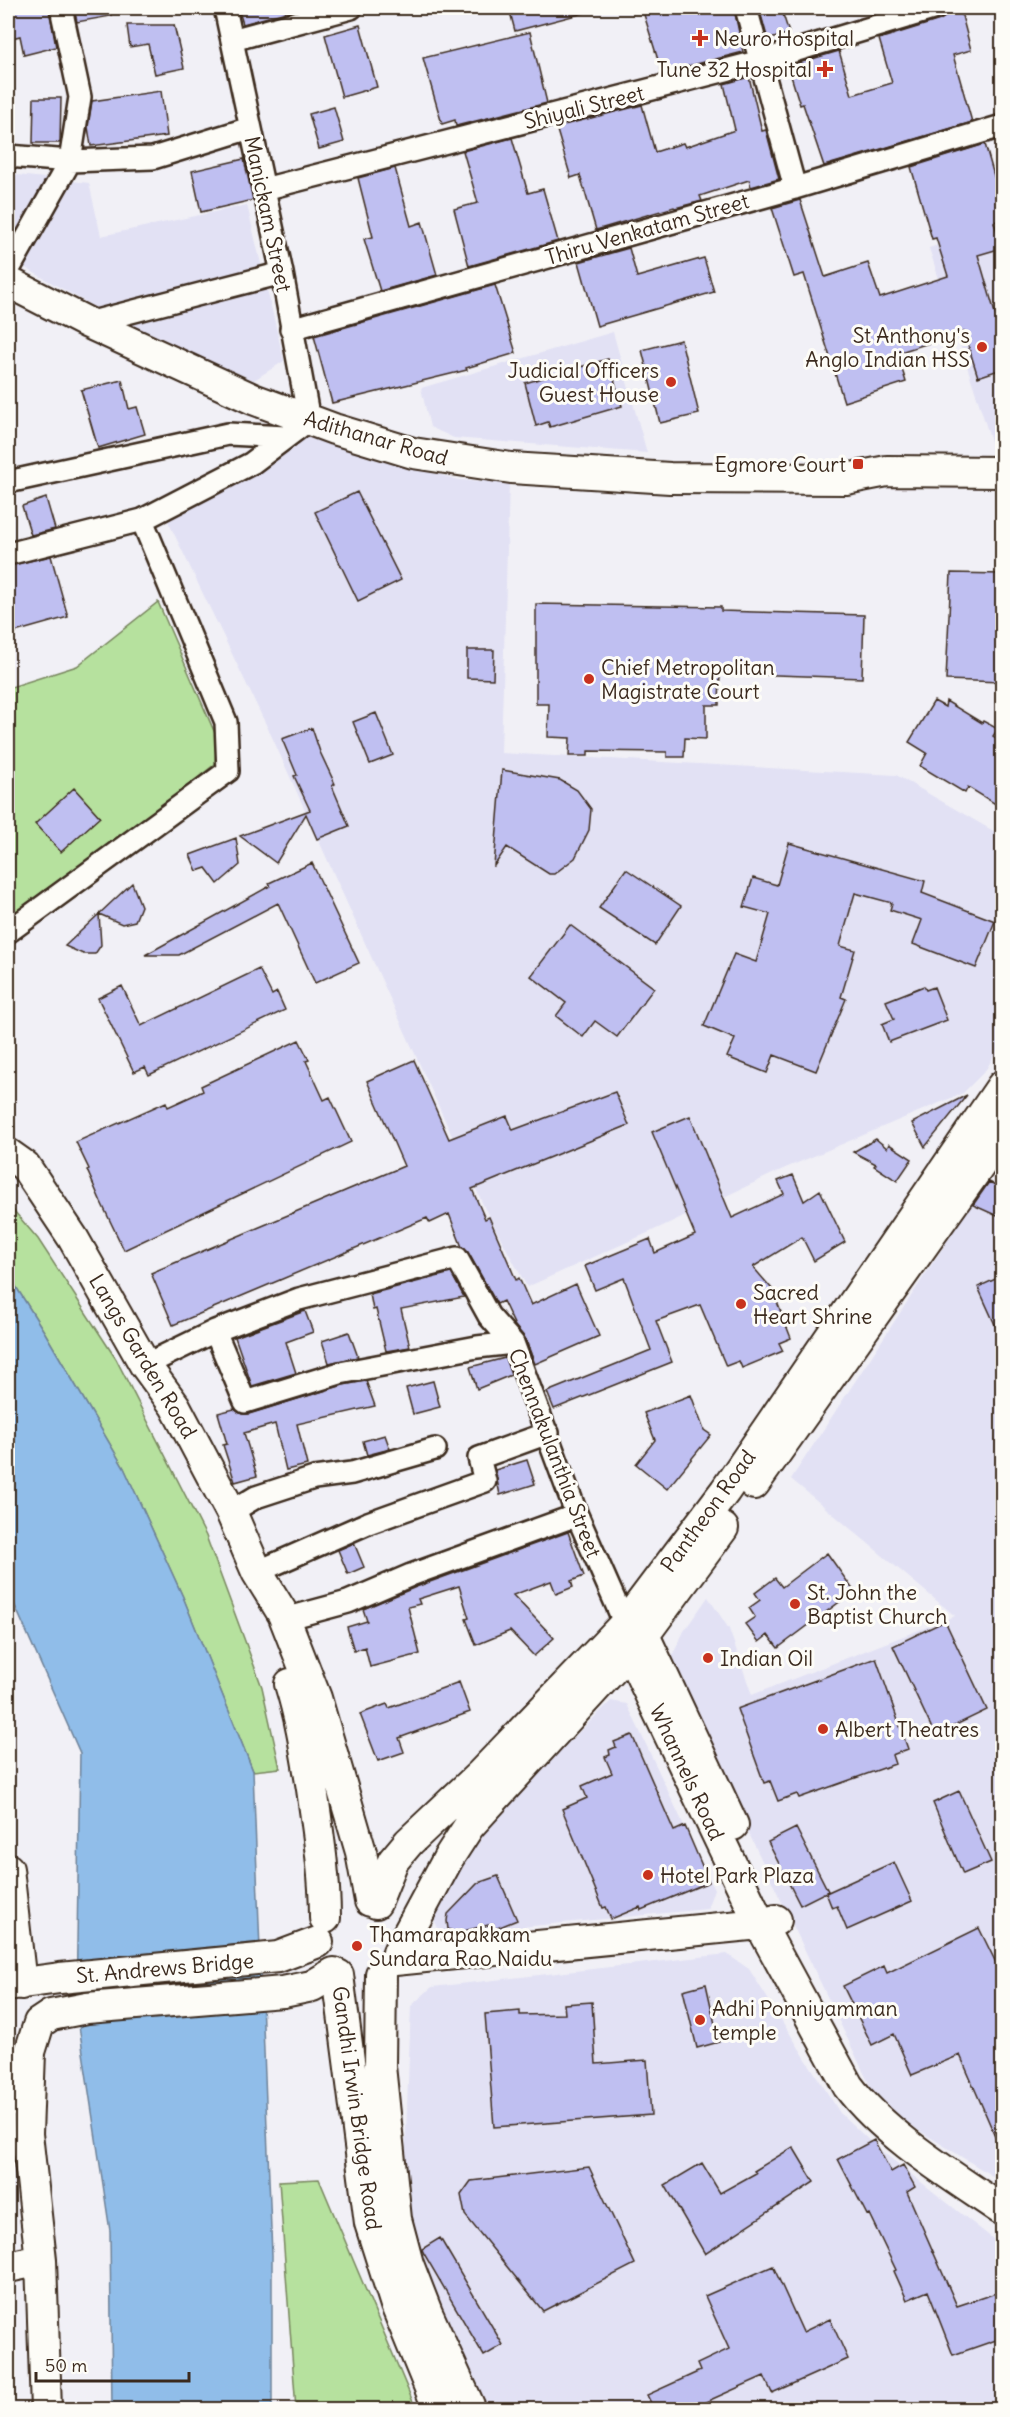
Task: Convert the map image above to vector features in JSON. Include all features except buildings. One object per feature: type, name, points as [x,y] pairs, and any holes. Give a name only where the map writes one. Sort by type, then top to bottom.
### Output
[{"type":"main road","name":"Adithanar Road","points":[[8,282],[88,323],[253,399],[298,428],[413,453],[511,468],[670,478],[846,479],[887,471],[1002,472]]},
{"type":"main road","name":"Adithanar Road","points":[[846,479],[891,491],[1002,490]]},
{"type":"main road","name":"Pantheon Road","points":[[373,1902],[393,1861],[407,1844],[497,1777],[630,1631],[725,1491],[999,1124]]},
{"type":"main road","name":"Langs Garden Road","points":[[8,1154],[25,1166],[73,1238],[145,1365],[175,1406],[231,1512],[257,1572],[285,1619],[316,1698],[356,1834],[373,1902]]},
{"type":"main road","name":"Langs Garden Road","points":[[257,1572],[275,1644],[302,1725],[321,1855],[321,1930]]},
{"type":"main road","name":"Whannels Road","points":[[630,1631],[712,1776],[768,1922],[848,2085],[863,2105],[900,2137],[1002,2210]]},
{"type":"main road","name":"Pantheon Road","points":[[391,1962],[497,1777]]},
{"type":"main road","points":[[356,1834],[387,1844],[407,1844]]},
{"type":"main road","points":[[8,1869],[14,1985]]},
{"type":"main road","points":[[357,1899],[373,1902],[384,1908],[396,1923],[400,1942],[391,1962],[371,1979],[360,1981],[328,1978],[323,1959],[321,1930],[333,1908],[357,1899]]},
{"type":"main road","name":"Whannels Road","points":[[768,1922],[846,2065],[862,2091],[882,2115],[1002,2198]]},
{"type":"main road","points":[[391,1962],[768,1922]]},
{"type":"main road","name":"St. Andrews Bridge","points":[[14,1985],[60,1978],[271,1958],[292,1953],[321,1930]]},
{"type":"main road","name":"Gandhi Irwin Bridge Road","points":[[391,1962],[379,2006],[380,2066],[396,2219],[408,2264],[427,2313],[471,2409]]},
{"type":"main road","name":"St. Andrews Bridge","points":[[41,2260],[27,2134],[30,2052],[39,2024],[45,2018],[62,2012],[87,2008],[284,1992],[328,1978]]},
{"type":"main road","name":"Gandhi Irwin Bridge Road","points":[[328,1978],[343,2006],[370,2223],[396,2305],[438,2409]]},
{"type":"main road","points":[[8,2267],[41,2260],[46,2409]]},
{"type":"street","points":[[8,271],[70,161],[80,96],[61,8]]},
{"type":"street","name":"Manickam Street","points":[[225,8],[282,273],[291,329],[298,428]]},
{"type":"street","points":[[232,40],[351,8]]},
{"type":"street","points":[[746,8],[795,188]]},
{"type":"street","name":"Shiyali Street","points":[[264,189],[761,61],[936,8]]},
{"type":"street","name":"Thiru Venkatam Street","points":[[291,329],[795,188],[1002,126]]},
{"type":"street","points":[[8,156],[70,161],[153,158],[250,128]]},
{"type":"street","points":[[88,323],[282,273]]},
{"type":"street","points":[[8,482],[228,434],[298,428]]},
{"type":"street","points":[[8,554],[142,520],[252,463],[298,428]]},
{"type":"street","points":[[8,932],[228,771],[226,722],[142,520]]},
{"type":"street","name":"Chennakulanthia Street","points":[[214,1331],[299,1299],[457,1258],[489,1316],[513,1342],[577,1515],[630,1631]]},
{"type":"street","points":[[145,1365],[214,1331],[245,1401],[340,1373],[513,1342]]},
{"type":"street","points":[[257,1572],[368,1523],[485,1481],[478,1458],[548,1433]]},
{"type":"street","points":[[231,1512],[256,1497],[314,1478],[352,1473],[435,1449]]},
{"type":"street","points":[[285,1619],[348,1602],[411,1575],[577,1515]]},
{"type":"shaded area","points":[[8,174],[89,183],[101,236],[247,205],[284,361],[254,380],[149,338],[8,258]]},
{"type":"shaded area","name":"St Anthony's Anglo Indian HSS","points":[[1002,224],[1002,447],[993,447],[929,248]]},
{"type":"shaded area","points":[[613,332],[647,453],[454,438],[430,427],[421,388]]},
{"type":"shaded area","points":[[301,436],[459,480],[509,482],[501,753],[896,775],[1002,836],[1002,1043],[985,1071],[963,1093],[783,1169],[527,1287],[485,1209],[272,737],[165,515],[254,474]]},
{"type":"shaded area","points":[[980,1191],[1002,1196],[1002,2182],[896,2116],[875,2096],[668,1665],[684,1631],[708,1597],[729,1629],[752,1695],[955,1616],[791,1479]]},
{"type":"shaded area","points":[[611,1701],[627,1704],[714,1889],[707,1909],[450,1934],[436,1927],[434,1912],[474,1835]]},
{"type":"shaded area","points":[[727,1954],[749,1969],[840,2113],[874,2145],[1002,2246],[1002,2403],[991,2410],[485,2409],[411,2253],[403,2210],[411,2006],[432,1987]]},
{"type":"green space","points":[[158,602],[217,738],[215,764],[8,929],[8,688],[77,666]]},
{"type":"green space","points":[[8,1204],[38,1239],[116,1359],[206,1536],[262,1687],[280,1768],[253,1771],[183,1597],[124,1468],[8,1274]]},
{"type":"green space","points":[[319,2179],[416,2409],[296,2409],[279,2181]]},
{"type":"water","points":[[8,1274],[124,1468],[183,1597],[253,1771],[272,2255],[272,2409],[112,2409],[110,2231],[76,2006],[80,1753],[8,1590]]},
{"type":"place","name":"Neuro Hospital","points":[[700,38]]},
{"type":"place","name":"Tune 32 Hospital","points":[[825,69]]},
{"type":"place","name":"St Anthony's Anglo Indian HSS","points":[[982,347]]},
{"type":"place","name":"Judicial Officers Guest House","points":[[671,382]]},
{"type":"place","name":"Egmore Court","points":[[858,464]]},
{"type":"place","name":"Chief Metropolitan Magistrate Court","points":[[589,679]]},
{"type":"place","name":"Sacred Heart Shrine","points":[[741,1304]]},
{"type":"place","name":"St. John the Baptist Church","points":[[795,1604]]},
{"type":"place","name":"Indian Oil","points":[[708,1658]]},
{"type":"place","name":"Albert Theatres","points":[[823,1729]]},
{"type":"place","name":"Hotel Park Plaza","points":[[648,1875]]},
{"type":"place","name":"Thamarapakkam Sundara Rao Naidu","points":[[357,1946]]},
{"type":"place","name":"Adhi Ponniyamman temple","points":[[700,2020]]}]
